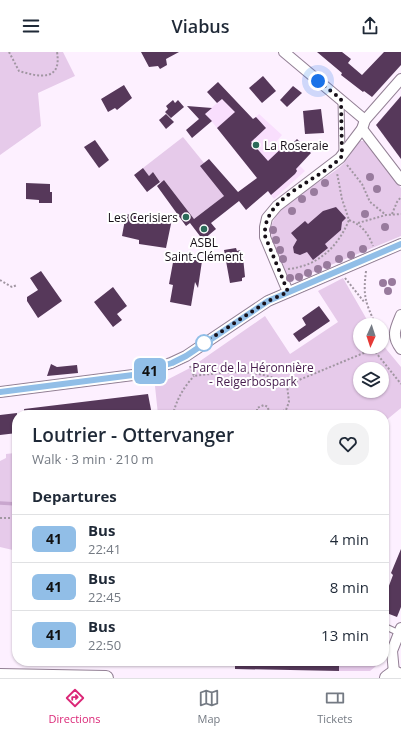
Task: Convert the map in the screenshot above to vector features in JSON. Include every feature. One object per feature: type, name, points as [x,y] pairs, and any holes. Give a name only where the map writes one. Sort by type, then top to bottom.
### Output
[{"type":"street","points":[[284,52],[341,99],[363,125],[401,180]]},
{"type":"street","points":[[288,292],[265,236],[264,227],[267,218],[277,206],[332,165],[343,159],[363,125],[401,79]]},
{"type":"street","points":[[0,392],[148,372],[186,356],[268,301],[401,244]]},
{"type":"street","points":[[401,315],[394,332],[394,340],[401,349]]},
{"type":"street","points":[[394,676],[392,651],[400,630]]},
{"type":"street","points":[[0,676],[106,678]]},
{"type":"lane","points":[[341,99],[343,159]]},
{"type":"lane","points":[[389,627],[400,630]]},
{"type":"path","points":[[9,52],[19,71],[37,76],[51,74],[56,69],[58,63],[57,52]]},
{"type":"path","points":[[343,159],[355,172],[370,202],[386,215]]},
{"type":"path","points":[[284,270],[306,266],[318,261],[338,241],[349,220],[342,199],[337,169]]},
{"type":"path","points":[[392,214],[401,197]]},
{"type":"path","points":[[358,223],[386,215],[401,214]]},
{"type":"path","points":[[349,220],[358,223],[368,234],[374,248]]},
{"type":"path","points":[[366,268],[364,285],[366,304]]},
{"type":"path","points":[[344,277],[366,304],[373,318]]},
{"type":"path","points":[[0,280],[12,287],[17,285]]},
{"type":"path","points":[[287,385],[361,354]]},
{"type":"path","points":[[377,354],[401,384]]},
{"type":"path","points":[[190,366],[194,376]]},
{"type":"path","points":[[174,410],[176,401],[186,385],[194,376],[233,371],[275,377],[287,385],[289,402],[286,410]]},
{"type":"path","points":[[257,410],[257,408],[264,405],[268,407],[269,410]]},
{"type":"path","points":[[0,518],[12,518]]},
{"type":"shaded area","name":"La Roseraie","points":[[222,99],[248,125],[259,114],[282,135],[276,142],[305,171],[274,199],[205,113]]},
{"type":"green space","points":[[0,52],[63,52],[75,76],[38,93],[41,126],[0,155]]},
{"type":"green space","points":[[183,137],[204,163],[224,196],[194,219],[164,180],[161,183],[153,172],[149,176],[143,168]]},
{"type":"green space","points":[[360,141],[366,141],[401,188],[401,236],[297,279],[291,280],[286,275],[272,240],[271,229],[274,219],[290,201],[344,163]]},
{"type":"green space","name":"Parc de la Héronnière - Reigerbospark","points":[[343,278],[366,318],[353,318],[353,354],[389,354],[389,352],[401,367],[401,408],[389,418],[389,410],[157,410],[155,386],[190,368],[265,316],[290,354],[338,322],[318,291]]},
{"type":"green space","points":[[12,453],[12,550],[0,547],[0,461],[6,458],[6,454]]},
{"type":"green space","points":[[339,666],[376,666],[370,671],[339,671]]},
{"type":"building","points":[[141,52],[179,52],[166,59],[167,65],[160,69],[158,66],[149,67]]},
{"type":"building","points":[[317,52],[342,52],[351,59],[348,63],[362,75],[384,52],[401,52],[401,65],[372,97],[341,75],[342,73]]},
{"type":"building","points":[[263,76],[276,91],[262,103],[249,88]]},
{"type":"building","points":[[218,82],[253,119],[256,117],[266,128],[251,142],[268,161],[287,143],[290,146],[297,139],[311,153],[296,169],[297,171],[295,174],[271,195],[268,191],[246,210],[239,201],[211,223],[216,229],[203,240],[190,223],[186,226],[157,186],[164,180],[194,219],[224,196],[200,166],[209,159],[238,192],[257,178],[217,128],[235,112],[222,99],[217,103],[207,92]]},
{"type":"building","points":[[124,85],[132,98],[117,110],[115,108],[108,112],[101,99]]},
{"type":"building","points":[[293,86],[302,93],[287,107],[280,100]]},
{"type":"building","points":[[401,96],[401,159],[376,125]]},
{"type":"building","points":[[173,100],[175,103],[178,100],[184,107],[171,118],[165,112],[168,109],[166,106]]},
{"type":"building","points":[[187,106],[212,108],[205,114],[212,121],[192,138],[186,130],[199,119]]},
{"type":"building","points":[[321,109],[324,133],[305,134],[303,111]]},
{"type":"building","points":[[166,114],[174,122],[166,129],[159,120]]},
{"type":"building","points":[[95,140],[109,160],[99,168],[84,147]]},
{"type":"building","points":[[143,168],[149,176],[153,172],[160,182],[147,192],[134,175]]},
{"type":"building","points":[[26,183],[50,184],[52,203],[39,203],[39,200],[26,199]]},
{"type":"building","points":[[336,207],[346,218],[342,222],[341,230],[325,244],[328,248],[313,260],[307,252],[300,255],[294,253],[293,247],[297,240],[291,233],[305,221],[308,224],[323,211]]},
{"type":"building","points":[[126,214],[143,217],[144,214],[172,219],[166,248],[139,244],[139,240],[122,236]]},
{"type":"building","points":[[236,248],[237,251],[240,250],[243,257],[245,277],[242,278],[242,281],[230,283],[224,250]]},
{"type":"building","points":[[174,257],[202,261],[198,288],[195,282],[191,306],[170,302],[173,285],[169,284]]},
{"type":"building","points":[[41,271],[62,301],[38,318],[27,301],[27,297],[38,290],[30,278]]},
{"type":"building","points":[[113,287],[127,306],[117,314],[122,320],[113,327],[94,302]]},
{"type":"building","points":[[319,306],[330,321],[299,342],[293,334],[306,325],[302,318]]},
{"type":"building","points":[[51,364],[57,367],[77,365],[78,373],[47,376]]},
{"type":"building","points":[[148,394],[151,410],[24,410]]},
{"type":"building","points":[[12,414],[12,434],[0,435],[0,415]]},
{"type":"building","points":[[401,549],[401,607],[397,617],[389,614],[389,586],[393,575],[391,573]]},
{"type":"building","points":[[235,666],[339,666],[339,671],[235,669]]},
{"type":"waterway","points":[[0,503],[12,504]]},
{"type":"bus line","name":"41","points":[[0,392],[148,372],[186,356],[268,301],[299,286],[401,244]]},
{"type":"place","name":"La Roseraie","points":[[256,145]]},
{"type":"place","name":"Les Cerisiers","points":[[186,217]]},
{"type":"place","name":"ASBL Saint-Clément","points":[[204,229]]},
{"type":"route","points":[[204,343],[268,301],[288,292],[265,236],[264,227],[267,218],[270,212],[277,206],[342,156],[341,99],[318,81]]}]
